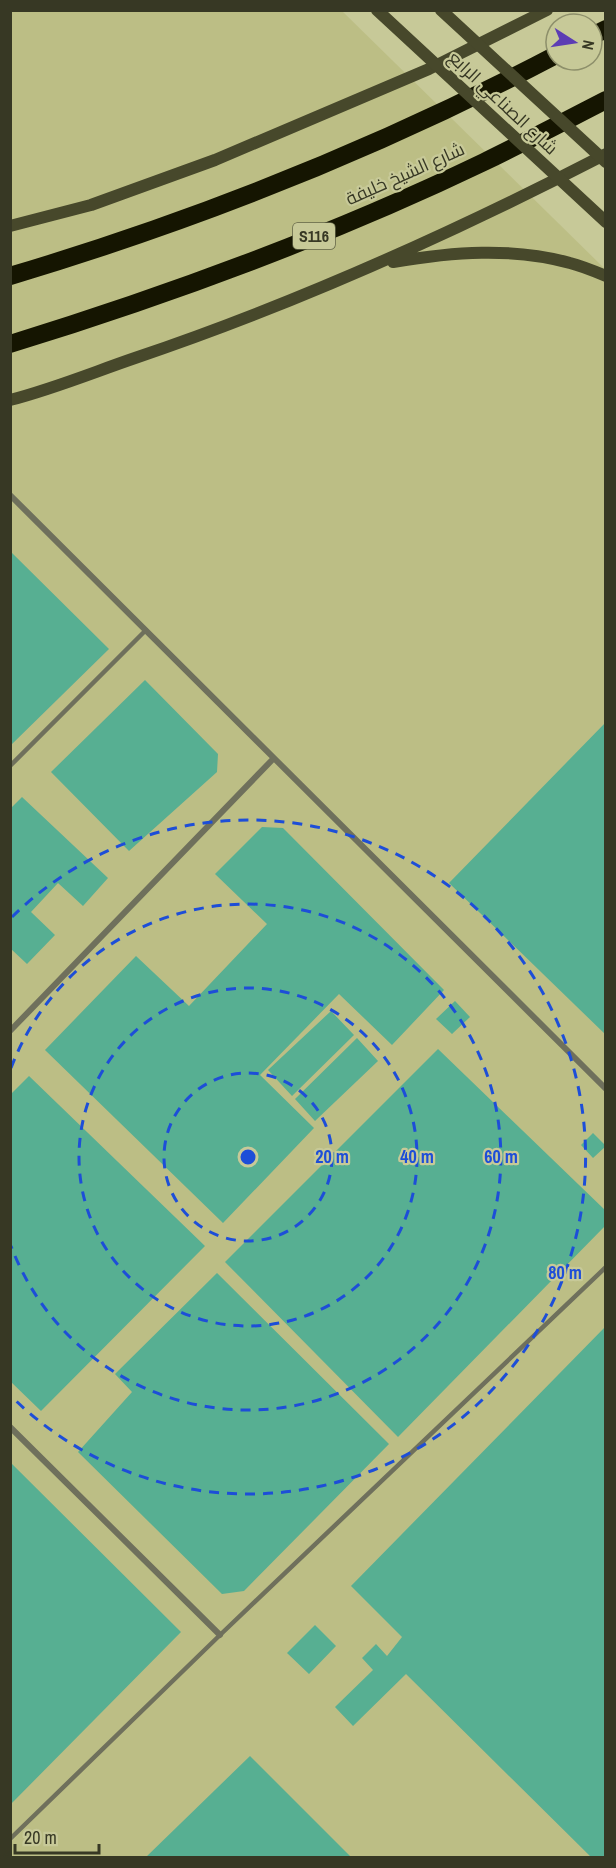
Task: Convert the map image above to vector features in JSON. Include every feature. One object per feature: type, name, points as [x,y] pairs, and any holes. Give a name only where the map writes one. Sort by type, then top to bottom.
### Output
[{"type":"highway","points":[[10,276],[67,259],[215,207],[372,143],[544,61]]},
{"type":"highway","name":"شارع الشيخ خليفة","points":[[10,344],[180,288],[313,237],[484,162],[606,100]]},
{"type":"main road","name":"شارع الصناعي الرابع","points":[[377,10],[606,222]]},
{"type":"main road","name":"شارع الصناعي الرابع","points":[[441,10],[606,162]]},
{"type":"main road","points":[[10,226],[91,205],[225,156],[429,69],[548,10]]},
{"type":"main road","points":[[10,400],[204,335],[378,265],[606,154]]},
{"type":"main road","points":[[378,265],[460,253],[497,252],[571,263],[606,276]]},
{"type":"street","points":[[10,495],[605,1088]]},
{"type":"street","points":[[10,1031],[273,759]]},
{"type":"street","points":[[10,1427],[220,1635]]},
{"type":"lane","points":[[10,766],[146,630]]},
{"type":"lane","points":[[10,1839],[606,1267]]},
{"type":"shaded area","points":[[11,11],[342,11],[605,269],[605,1857],[11,1858]]},
{"type":"building","points":[[10,551],[109,649],[10,746]]},
{"type":"building","points":[[145,680],[218,754],[217,772],[129,851],[51,772]]},
{"type":"building","points":[[606,722],[606,1035],[449,883]]},
{"type":"building","points":[[22,797],[108,878],[83,906],[58,883],[31,912],[55,935],[27,964],[10,948],[10,809]]},
{"type":"building","points":[[262,827],[283,828],[444,990],[392,1045],[339,994],[260,1075],[314,1128],[223,1223],[45,1050],[136,956],[189,1006],[267,924],[215,874]]},
{"type":"building","points":[[455,1001],[470,1017],[452,1034],[436,1019]]},
{"type":"building","points":[[331,1011],[354,1035],[292,1096],[268,1070]]},
{"type":"building","points":[[357,1038],[378,1061],[315,1121],[295,1099]]},
{"type":"building","points":[[438,1049],[606,1211],[606,1225],[398,1437],[225,1262]]},
{"type":"building","points":[[29,1076],[205,1246],[41,1411],[10,1381],[10,1095]]},
{"type":"building","points":[[593,1133],[606,1146],[593,1158],[581,1145]]},
{"type":"building","points":[[217,1273],[389,1444],[244,1591],[222,1594],[78,1452],[132,1392],[115,1374]]},
{"type":"building","points":[[606,1326],[606,1858],[592,1858],[406,1674],[353,1726],[335,1707],[373,1670],[362,1658],[376,1644],[387,1656],[402,1637],[351,1586]]},
{"type":"building","points":[[10,1462],[181,1632],[10,1805]]},
{"type":"building","points":[[315,1625],[336,1646],[309,1674],[287,1653]]},
{"type":"building","points":[[250,1756],[352,1858],[145,1858]]}]
